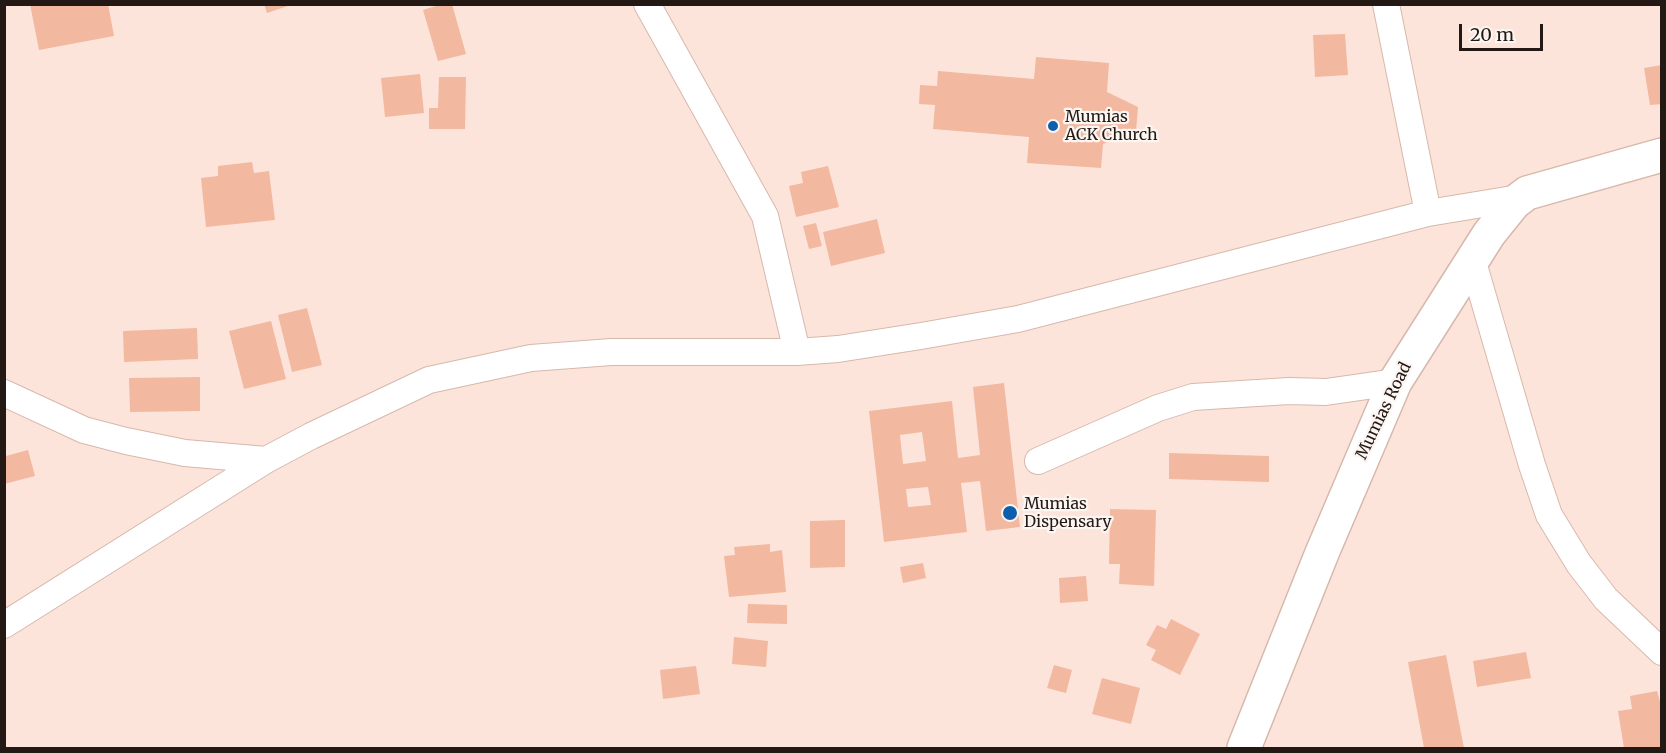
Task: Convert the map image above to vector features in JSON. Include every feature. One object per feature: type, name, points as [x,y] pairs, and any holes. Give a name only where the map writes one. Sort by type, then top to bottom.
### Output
[{"type":"street","points":[[647,4],[765,216],[797,352]]},
{"type":"street","points":[[1386,4],[1428,213]]},
{"type":"street","name":"Mumias Road","points":[[1244,748],[1330,532],[1395,382],[1489,234],[1519,198],[1545,187],[1662,155]]},
{"type":"street","points":[[4,625],[266,460],[429,380],[478,367],[531,358],[611,352],[797,352],[838,349],[1018,319],[1428,213],[1519,198]]},
{"type":"street","points":[[1472,259],[1528,454],[1549,515],[1579,564],[1606,599],[1662,652]]},
{"type":"street","points":[[1038,461],[1158,408],[1193,397],[1289,391],[1326,392],[1395,382]]},
{"type":"street","points":[[4,393],[84,430],[126,441],[185,453],[266,460]]},
{"type":"building","points":[[30,4],[108,4],[114,36],[39,50]]},
{"type":"building","points":[[264,4],[291,4],[291,5],[267,13]]},
{"type":"building","points":[[442,4],[452,4],[466,54],[438,61],[423,10]]},
{"type":"building","points":[[1345,34],[1348,75],[1315,77],[1313,35]]},
{"type":"building","points":[[1036,57],[1109,63],[1107,92],[1138,107],[1136,132],[1103,144],[1101,168],[1027,163],[1029,137],[933,129],[935,105],[919,104],[920,85],[937,86],[938,71],[1034,79]]},
{"type":"building","points":[[1662,65],[1662,104],[1650,105],[1644,68]]},
{"type":"building","points":[[420,74],[424,113],[385,117],[381,78]]},
{"type":"building","points":[[439,77],[466,77],[465,129],[429,129],[429,108],[438,108]]},
{"type":"building","points":[[252,162],[254,173],[269,171],[275,220],[206,227],[201,178],[218,176],[218,166]]},
{"type":"building","points":[[828,166],[839,207],[796,217],[789,186],[803,183],[801,172]]},
{"type":"building","points":[[877,219],[885,253],[831,266],[823,232]]},
{"type":"building","points":[[816,223],[822,246],[809,249],[803,226]]},
{"type":"building","points":[[307,308],[322,365],[292,372],[278,315]]},
{"type":"building","points":[[271,321],[286,379],[244,389],[229,331]]},
{"type":"building","points":[[197,328],[198,359],[124,362],[123,331]]},
{"type":"building","points":[[200,377],[200,411],[130,412],[129,378]]},
{"type":"building","points":[[1004,383],[1020,527],[986,531],[980,481],[961,483],[967,532],[884,542],[869,411],[952,401],[958,458],[980,455],[973,387]],"holes":[[[922,432],[926,461],[903,464],[900,435]],[[928,487],[931,505],[908,507],[906,489]]]},
{"type":"building","points":[[28,450],[35,476],[4,484],[4,451],[6,456]]},
{"type":"building","points":[[1169,453],[1269,456],[1269,482],[1169,479]]},
{"type":"building","points":[[1110,509],[1156,510],[1154,586],[1119,584],[1120,564],[1109,564]]},
{"type":"building","points":[[845,520],[845,567],[810,568],[810,521]]},
{"type":"building","points":[[770,544],[770,552],[782,550],[786,592],[729,597],[724,556],[735,555],[734,547]]},
{"type":"building","points":[[923,563],[926,578],[903,583],[900,567]]},
{"type":"building","points":[[1086,576],[1088,601],[1060,603],[1059,578]]},
{"type":"building","points":[[748,604],[787,605],[787,624],[747,623]]},
{"type":"building","points":[[1171,619],[1200,634],[1180,675],[1151,660],[1156,650],[1146,645],[1157,625],[1166,629]]},
{"type":"building","points":[[734,637],[768,641],[766,667],[732,664]]},
{"type":"building","points":[[1526,652],[1531,678],[1477,687],[1473,661]]},
{"type":"building","points":[[1446,655],[1464,748],[1424,748],[1408,662]]},
{"type":"building","points":[[1054,665],[1072,670],[1066,693],[1047,688]]},
{"type":"building","points":[[696,666],[700,694],[663,699],[660,670]]},
{"type":"building","points":[[1102,678],[1140,688],[1131,724],[1092,714]]},
{"type":"building","points":[[1657,691],[1662,709],[1662,748],[1624,748],[1618,711],[1632,709],[1630,696]]},
{"type":"place","name":"Mumias ACK Church","points":[[1053,126]]},
{"type":"place","name":"Mumias Dispensary","points":[[1010,513]]}]
